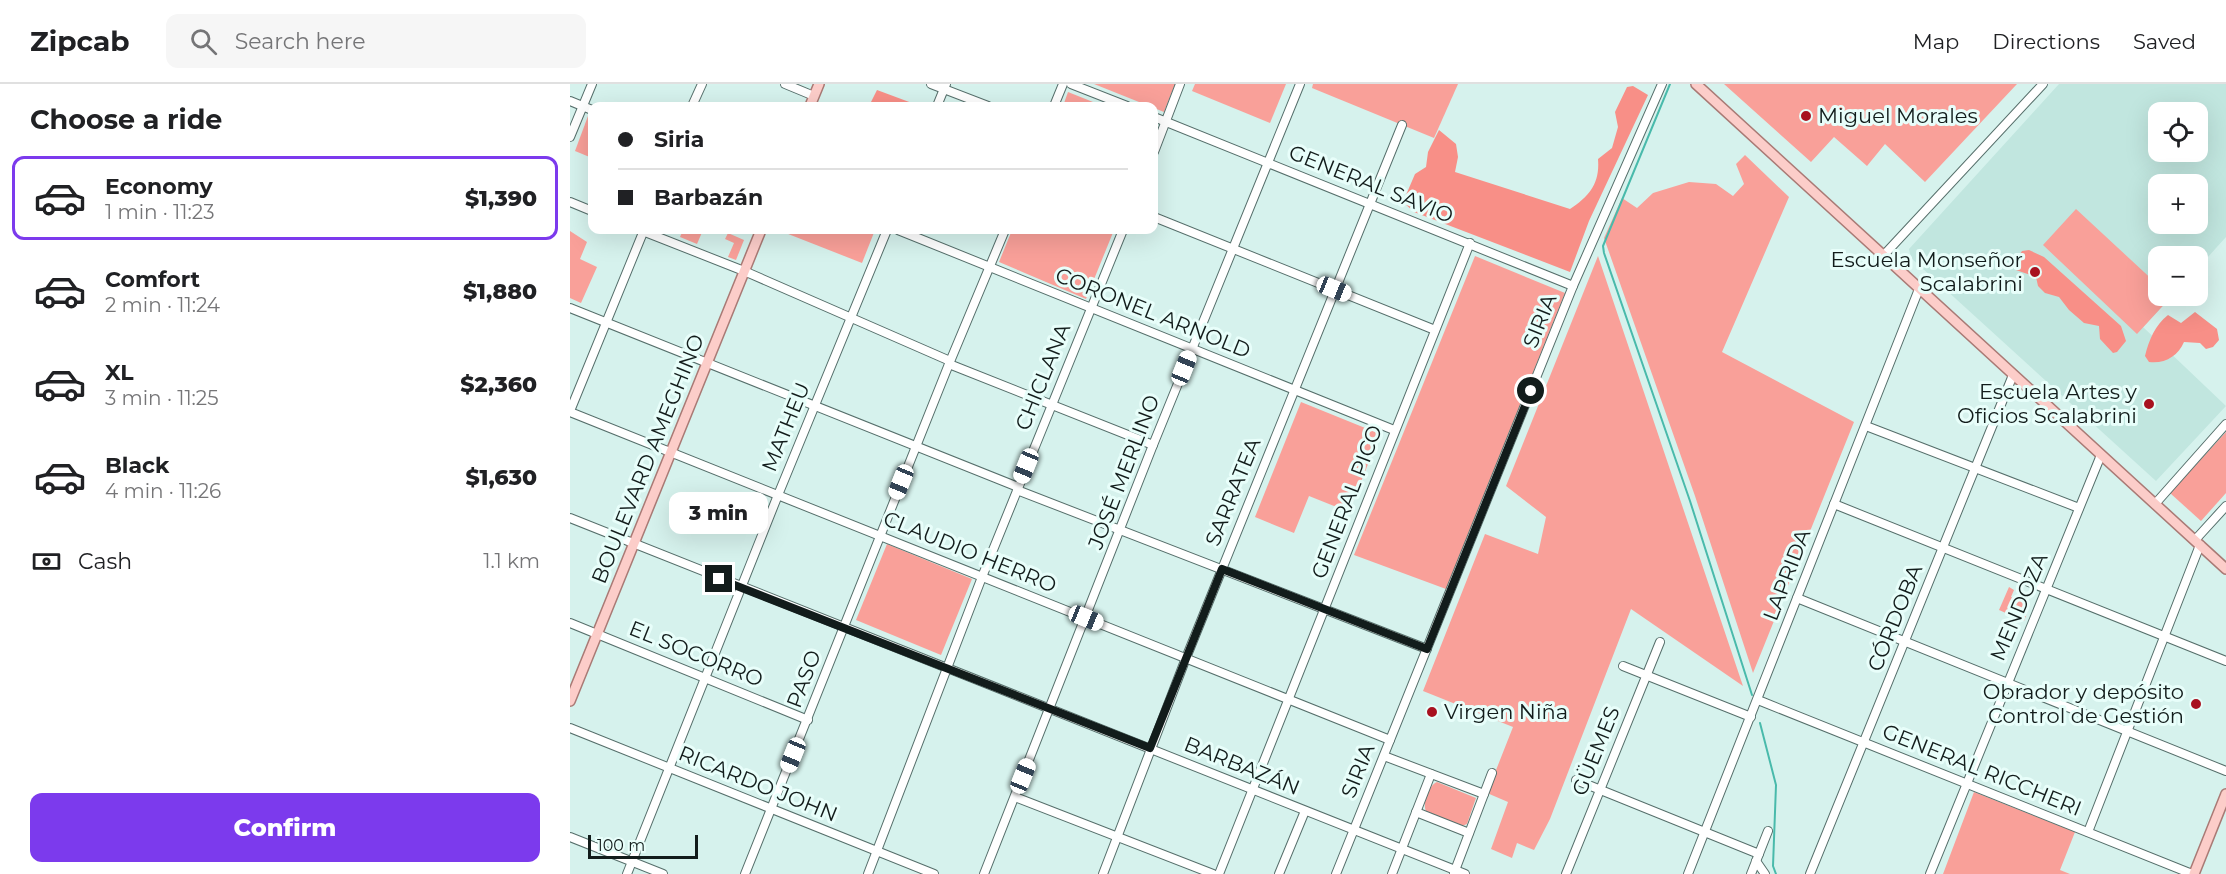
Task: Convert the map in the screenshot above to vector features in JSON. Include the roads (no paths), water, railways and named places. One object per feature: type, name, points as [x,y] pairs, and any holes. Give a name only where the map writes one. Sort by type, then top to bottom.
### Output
[{"type":"main road","points":[[812,102],[819,84]]},
{"type":"main road","points":[[1695,84],[2226,569]]},
{"type":"main road","name":"BOULEVARD AMEGHINO","points":[[570,702],[759,234]]},
{"type":"main road","points":[[2193,874],[2226,795]]},
{"type":"street","points":[[570,137],[592,84]]},
{"type":"street","points":[[695,102],[702,84]]},
{"type":"street","points":[[785,84],[814,96]]},
{"type":"street","points":[[931,84],[945,86],[979,102]]},
{"type":"street","points":[[1056,102],[1063,84]]},
{"type":"street","points":[[1071,84],[1117,102]]},
{"type":"street","points":[[1158,141],[1180,84]]},
{"type":"street","name":"JOSÉ MERLINO","points":[[984,874],[1153,445],[1300,84]]},
{"type":"street","name":"SIRIA","points":[[1336,874],[1574,286],[1662,84]]},
{"type":"street","points":[[1883,256],[2043,84]]},
{"type":"street","points":[[939,102],[945,86]]},
{"type":"street","points":[[570,101],[588,108]]},
{"type":"street","name":"GENERAL SAVIO","points":[[1158,119],[1574,286]]},
{"type":"street","name":"SARRATEA","points":[[1103,874],[1150,748],[1402,125]]},
{"type":"street","points":[[570,202],[588,209]]},
{"type":"street","points":[[1158,219],[1435,330]]},
{"type":"street","points":[[570,412],[640,234]]},
{"type":"street","points":[[652,234],[744,271],[1051,405],[1153,445]]},
{"type":"street","name":"MATHEU","points":[[627,874],[778,495],[885,234]]},
{"type":"street","name":"CORONEL ARNOLD","points":[[908,234],[1394,430]]},
{"type":"street","name":"PASO","points":[[745,874],[1003,234]]},
{"type":"street","name":"CHICLANA","points":[[868,874],[982,577],[1120,234]]},
{"type":"street","name":"GENERAL PICO","points":[[1220,873],[1470,243]]},
{"type":"street","name":"LAPRIDA","points":[[1688,874],[1919,289]]},
{"type":"street","points":[[570,308],[1120,530],[1427,649]]},
{"type":"street","name":"CÓRDOBA","points":[[1810,874],[2013,375]]},
{"type":"street","name":"CLAUDIO HERRO","points":[[570,412],[1390,740]]},
{"type":"street","points":[[2155,504],[2226,424]]},
{"type":"street","points":[[1866,426],[2079,508]]},
{"type":"street","name":"MENDOZA","points":[[1930,874],[2101,455]]},
{"type":"street","points":[[1834,504],[2226,661]]},
{"type":"street","points":[[2088,832],[2197,542],[2226,506]]},
{"type":"street","name":"BARBAZÁN","points":[[570,518],[1401,848],[1454,872],[1465,874]]},
{"type":"street","points":[[1797,598],[2226,771]]},
{"type":"street","name":"EL SOCORRO","points":[[570,623],[808,720]]},
{"type":"street","name":"GÜEMES","points":[[1566,874],[1660,642]]},
{"type":"street","points":[[1623,666],[1751,717]]},
{"type":"street","name":"GENERAL RICCHERI","points":[[1758,700],[2193,874]]},
{"type":"street","name":"RICARDO JOHN","points":[[570,728],[934,874]]},
{"type":"street","points":[[1384,756],[1484,794]]},
{"type":"street","points":[[1454,872],[1492,773]]},
{"type":"street","points":[[1392,874],[1431,774]]},
{"type":"street","points":[[1576,780],[1704,832],[1758,857],[1766,874]]},
{"type":"street","points":[[1015,797],[1117,838],[1220,873]]},
{"type":"street","points":[[1279,874],[1305,811]]},
{"type":"street","points":[[1416,812],[1469,833]]},
{"type":"street","points":[[1751,874],[1768,831]]},
{"type":"street","points":[[570,837],[663,874]]},
{"type":"waterway","points":[[1670,84],[1603,246],[1690,501],[1752,695]]},
{"type":"waterway","points":[[1760,723],[1776,785],[1773,866],[1776,874]]},
{"type":"place","name":"Miguel Morales","points":[[1806,116]]},
{"type":"place","name":"Escuela Monseñor Scalabrini","points":[[2035,272]]},
{"type":"place","name":"Escuela Artes y Oficios Scalabrini","points":[[2149,404]]},
{"type":"place","name":"Obrador y depósito Control de Gestión","points":[[2196,704]]},
{"type":"place","name":"Virgen Niña","points":[[1432,712]]}]
